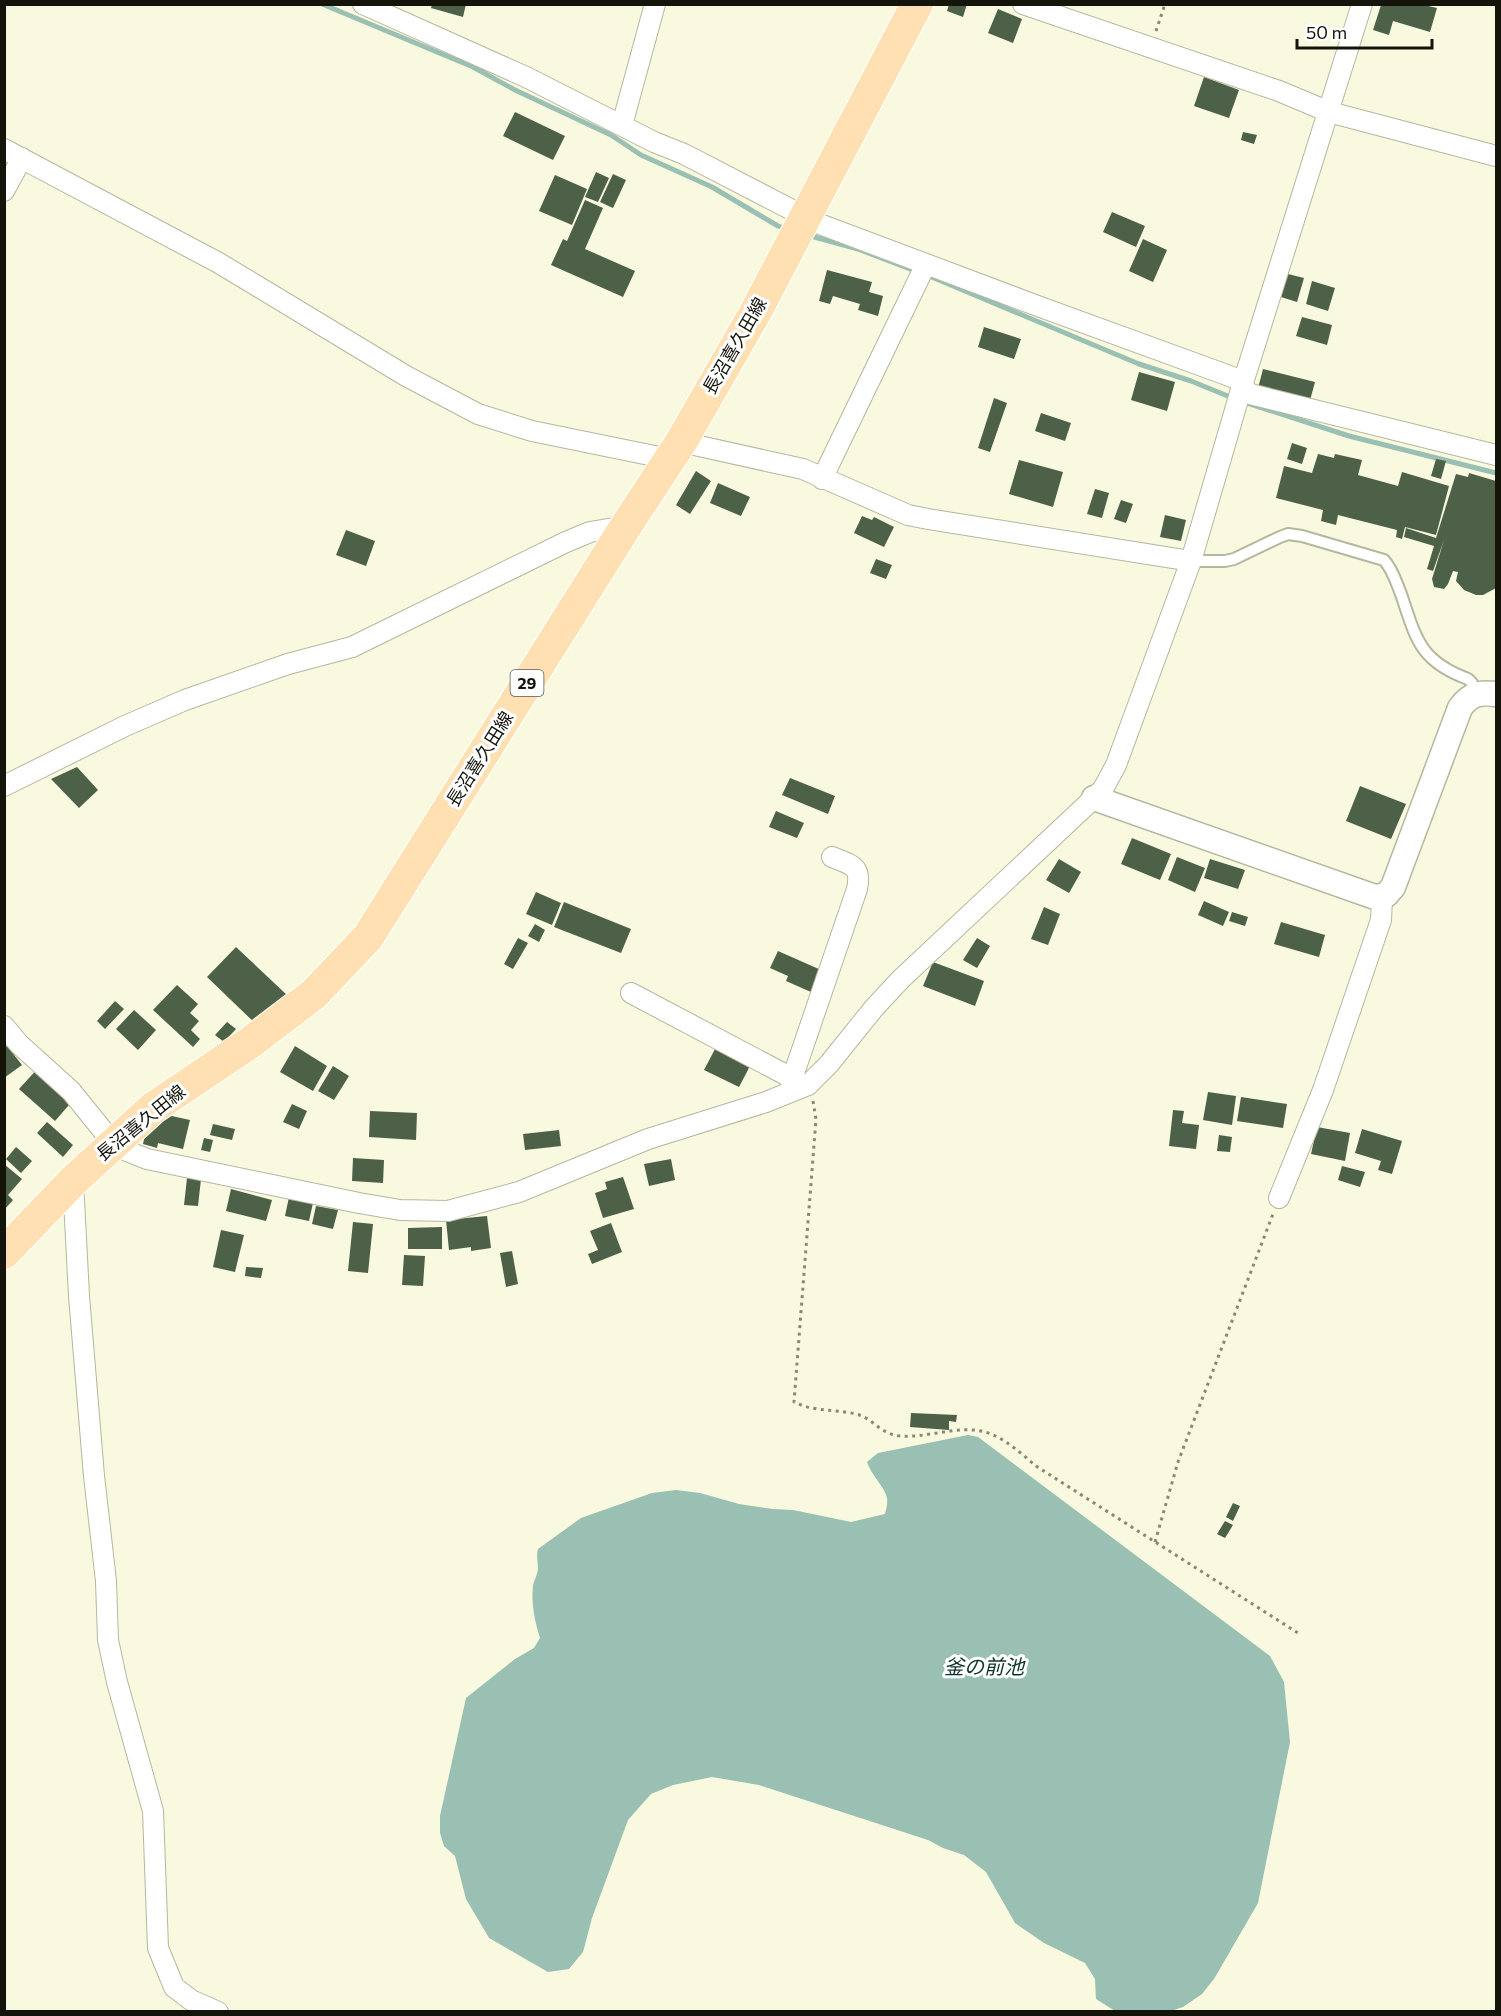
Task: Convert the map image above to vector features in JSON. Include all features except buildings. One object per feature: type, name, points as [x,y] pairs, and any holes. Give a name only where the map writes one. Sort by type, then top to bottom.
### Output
[{"type":"main road","name":"長沼喜久田線","points":[[4,1253],[73,1181],[153,1108],[251,1042],[314,994],[368,937],[675,450],[755,314],[917,4]]},
{"type":"street","points":[[622,125],[655,4]]},
{"type":"street","points":[[1023,4],[1279,91],[1329,112],[1497,156]]},
{"type":"street","points":[[4,1026],[19,1044],[71,1090],[113,1143],[127,1151],[147,1159],[400,1210],[448,1211],[519,1191],[648,1139],[766,1102],[800,1084],[829,1064],[874,1008],[910,971],[1094,798],[1116,765],[1191,561],[1242,386],[1300,204],[1300,195],[1329,112],[1362,4]]},
{"type":"street","points":[[366,5],[526,77],[654,142],[684,154],[817,223],[1235,378],[1250,394],[1497,455]]},
{"type":"street","points":[[4,191],[13,153],[219,263],[406,376],[478,414],[532,431],[790,465],[908,514],[928,519],[1191,561]]},
{"type":"street","points":[[822,478],[926,264]]},
{"type":"street","points":[[4,786],[124,726],[185,700],[278,668],[352,647],[566,542],[590,532],[626,526]]},
{"type":"street","points":[[1094,798],[1375,897],[1386,896],[1393,887],[1460,708],[1467,697],[1486,694]]},
{"type":"street","points":[[800,1084],[858,889],[859,878],[854,866],[832,857]]},
{"type":"street","points":[[1279,1198],[1323,1089],[1377,932],[1382,914],[1382,896]]},
{"type":"street","points":[[631,993],[800,1084]]},
{"type":"street","points":[[73,1181],[79,1296],[106,1581],[108,1640],[117,1682],[153,1811],[158,1948],[174,1987],[191,2000],[218,2012]]},
{"type":"lane","points":[[1191,561],[1234,559],[1288,534],[1384,560],[1393,571],[1423,650],[1438,663],[1468,679],[1486,694]]},
{"type":"path","points":[[1150,48],[1165,4]]},
{"type":"path","points":[[800,1084],[814,1102],[816,1119],[794,1402],[812,1408],[856,1414],[868,1419],[873,1425],[886,1432],[898,1436],[973,1430],[986,1432],[1002,1439],[1036,1466],[1298,1633]]},
{"type":"path","points":[[1155,1542],[1178,1462],[1279,1198]]},
{"type":"water","name":"釜の前池","points":[[968,1435],[978,1437],[1270,1656],[1284,1682],[1290,1742],[1258,1903],[1214,1979],[1202,1994],[1183,2007],[1171,2011],[1115,2011],[1096,1999],[1095,1979],[1085,1963],[1044,1943],[1015,1923],[986,1872],[964,1855],[928,1840],[759,1785],[712,1777],[673,1785],[651,1794],[628,1820],[592,1918],[583,1952],[569,1969],[548,1972],[489,1938],[466,1899],[455,1856],[444,1846],[440,1833],[440,1816],[466,1698],[515,1659],[534,1648],[540,1638],[533,1599],[533,1586],[538,1570],[538,1549],[581,1518],[652,1493],[676,1490],[700,1493],[739,1504],[793,1510],[851,1522],[885,1514],[886,1494],[867,1462],[878,1453]]},
{"type":"waterway","points":[[322,4],[473,67],[515,90],[611,135],[641,155],[712,187],[787,229]]},
{"type":"waterway","points":[[807,235],[858,249],[918,272]]},
{"type":"waterway","points":[[927,275],[1139,364],[1191,381],[1235,399]]},
{"type":"waterway","points":[[1244,402],[1349,436],[1496,473]]}]
